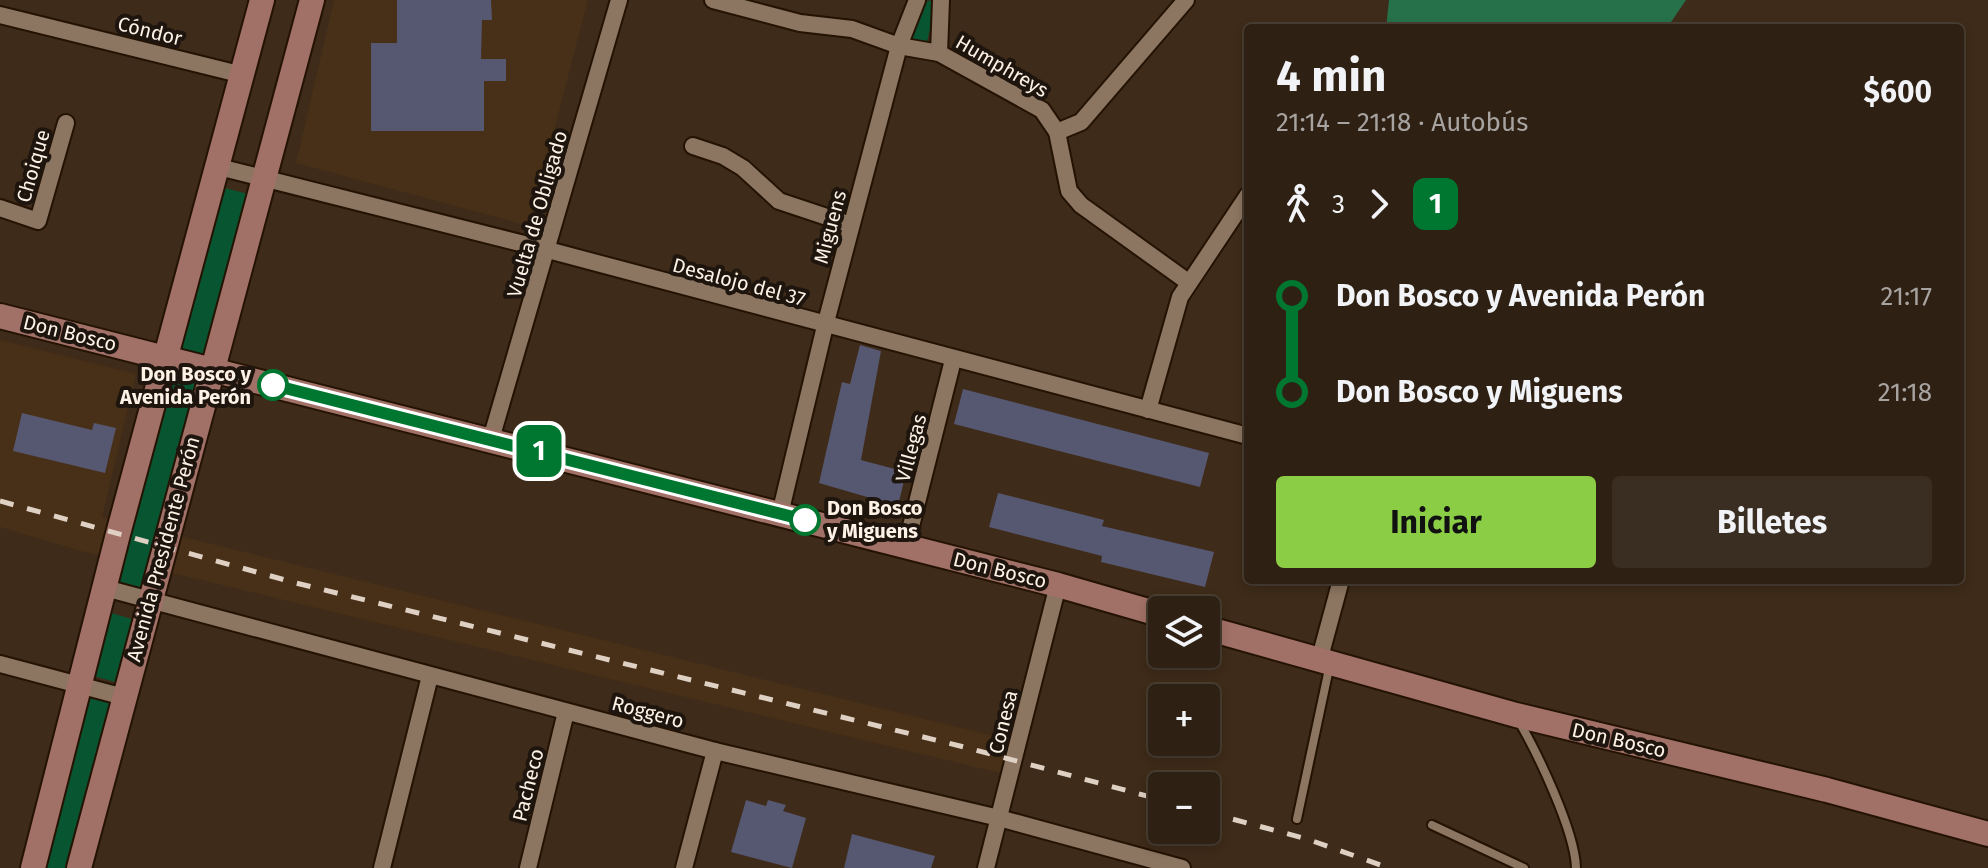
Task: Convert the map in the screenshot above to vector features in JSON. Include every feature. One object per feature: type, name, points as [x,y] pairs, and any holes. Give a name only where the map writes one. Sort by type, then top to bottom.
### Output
[{"type":"street","points":[[33,868],[262,0]]},
{"type":"street","name":"Avenida Presidente Perón","points":[[79,868],[210,370],[265,180],[312,0]]},
{"type":"street","name":"Vuelta de Obligado","points":[[491,439],[619,0]]},
{"type":"street","name":"Humphreys","points":[[713,0],[800,23],[852,29],[899,46],[939,53],[1042,110],[1057,132]]},
{"type":"street","name":"Miguens","points":[[780,514],[851,225],[899,46],[917,0]]},
{"type":"street","points":[[939,53],[941,0]]},
{"type":"street","points":[[1186,0],[1081,122],[1057,132],[1069,191],[1081,205],[1188,282]]},
{"type":"street","name":"Cóndor","points":[[0,15],[243,75]]},
{"type":"street","name":"Choique","points":[[0,208],[38,221],[66,123]]},
{"type":"street","points":[[693,146],[723,156],[743,168],[779,201],[851,225]]},
{"type":"street","name":"Desalojo del 37","points":[[219,167],[548,250],[1244,435]]},
{"type":"street","points":[[1148,410],[1180,297],[1244,201]]},
{"type":"street","name":"Don Bosco","points":[[0,316],[491,439],[1148,611]]},
{"type":"street","name":"Villegas","points":[[906,546],[953,360]]},
{"type":"street","points":[[1325,662],[1340,584]]},
{"type":"street","name":"Conesa","points":[[986,868],[1058,585]]},
{"type":"street","name":"Roggero","points":[[105,588],[715,751],[999,818],[1182,868]]},
{"type":"street","name":"Don Bosco","points":[[1220,632],[1516,715],[1827,790],[1988,834]]},
{"type":"street","points":[[0,664],[124,697]]},
{"type":"street","points":[[382,868],[430,676]]},
{"type":"street","name":"Pacheco","points":[[528,868],[566,712]]},
{"type":"street","points":[[684,868],[715,751]]},
{"type":"lane","points":[[1297,819],[1325,662]]},
{"type":"lane","points":[[1516,715],[1535,748],[1568,837],[1576,868]]},
{"type":"lane","points":[[1432,825],[1524,868]]},
{"type":"shaded area","points":[[334,0],[588,0],[529,226],[296,163]]},
{"type":"shaded area","points":[[0,340],[136,374],[102,517],[1010,740],[1004,774],[81,551],[0,527]]},
{"type":"green space","points":[[932,0],[935,6],[927,42],[911,38],[925,2]]},
{"type":"green space","points":[[1389,0],[1686,0],[1670,24],[1386,24]]},
{"type":"green space","points":[[221,187],[248,194],[205,358],[178,351]]},
{"type":"green space","points":[[171,375],[198,381],[141,589],[115,582]]},
{"type":"green space","points":[[111,613],[132,619],[115,682],[94,676]]},
{"type":"green space","points":[[87,697],[114,704],[73,868],[45,868]]},
{"type":"building","points":[[397,0],[491,0],[492,20],[482,20],[481,59],[506,59],[506,81],[484,81],[484,131],[371,131],[371,43],[397,43]]},
{"type":"building","points":[[860,345],[881,351],[861,460],[906,472],[898,506],[819,483],[842,382],[850,384]]},
{"type":"building","points":[[963,389],[1209,453],[1200,487],[954,424]]},
{"type":"building","points":[[22,413],[92,430],[94,423],[116,428],[105,473],[13,451]]},
{"type":"building","points":[[998,493],[1104,520],[1102,526],[1214,552],[1205,587],[1101,562],[1102,556],[989,527]]},
{"type":"building","points":[[746,800],[766,806],[768,800],[786,805],[783,811],[806,818],[792,868],[731,852]]},
{"type":"building","points":[[852,834],[935,856],[931,868],[844,868]]},
{"type":"railway","points":[[0,501],[296,583],[968,748],[1148,796]]},
{"type":"railway","points":[[1220,816],[1307,839],[1389,868]]},
{"type":"bus line","name":"1","points":[[273,385],[805,520]]},
{"type":"place","name":"Don Bosco y Avenida Perón","points":[[273,385]]},
{"type":"place","name":"Don Bosco y Miguens","points":[[805,520]]}]
